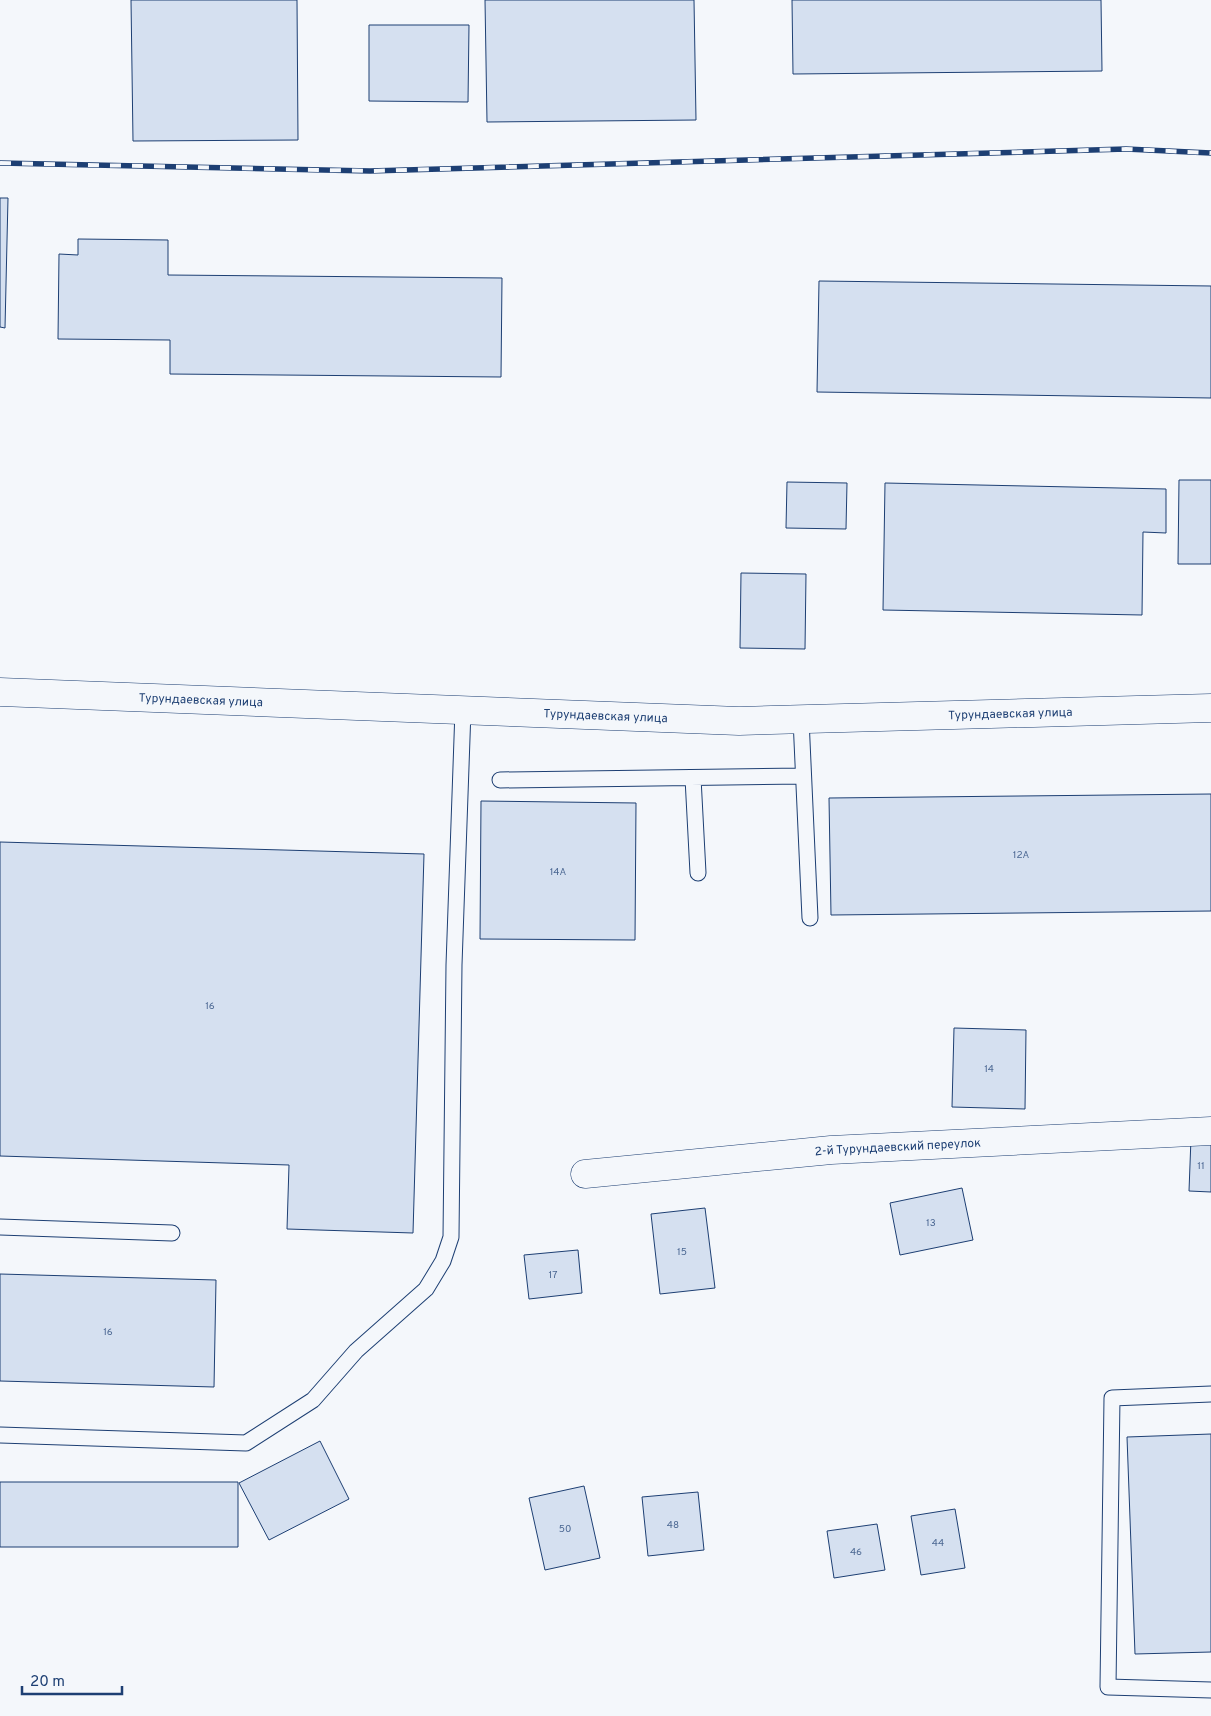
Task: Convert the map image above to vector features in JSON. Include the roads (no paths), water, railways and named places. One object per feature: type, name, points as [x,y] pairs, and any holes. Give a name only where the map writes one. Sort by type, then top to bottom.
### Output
[{"type":"street","name":"Турундаевская улица","points":[[0,692],[739,721],[1211,708]]},
{"type":"street","name":"2-й Турундаевский переулок","points":[[585,1174],[831,1150],[1211,1131]]},
{"type":"lane","points":[[0,1435],[246,1443],[313,1400],[356,1351],[426,1289],[443,1261],[451,1237],[454,965],[463,710]]},
{"type":"lane","points":[[801,719],[810,918]]},
{"type":"lane","points":[[500,780],[803,776]]},
{"type":"lane","points":[[693,778],[698,872]]},
{"type":"lane","points":[[0,1227],[172,1233]]},
{"type":"lane","points":[[1211,1394],[1112,1398],[1108,1687],[1211,1690]]},
{"type":"railway","points":[[0,163],[370,171],[1126,149],[1211,153]]}]
